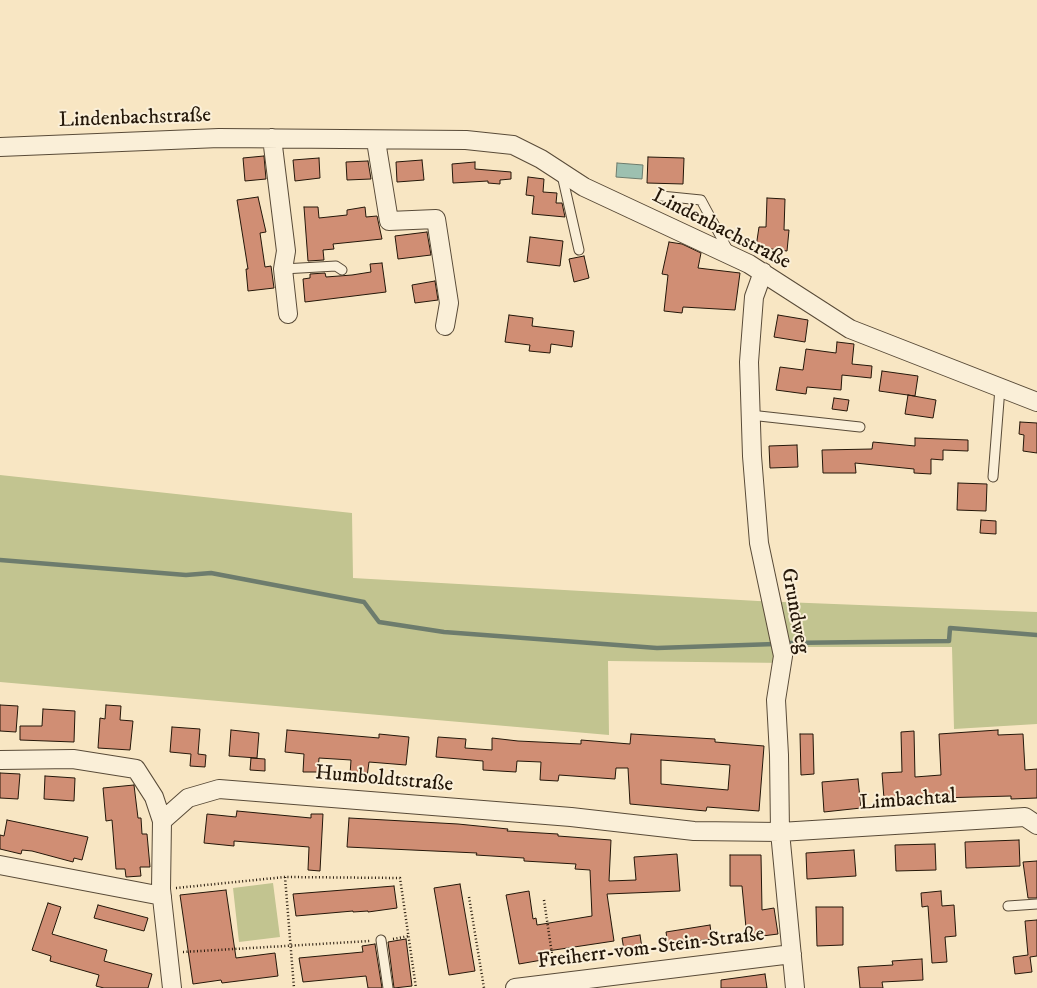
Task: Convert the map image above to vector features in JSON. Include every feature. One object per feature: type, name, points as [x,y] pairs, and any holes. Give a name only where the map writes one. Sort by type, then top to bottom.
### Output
[{"type":"street","name":"Lindenbachstraße","points":[[0,147],[219,138],[376,141],[466,140],[513,145],[541,159],[584,187],[763,272],[850,329],[1037,402]]},
{"type":"street","points":[[272,138],[286,251],[283,269],[288,314]]},
{"type":"street","points":[[376,141],[389,221],[436,219],[449,303],[445,326]]},
{"type":"street","name":"Grundweg","points":[[763,272],[754,296],[749,362],[750,416],[759,543],[783,656],[776,700],[780,832],[796,988]]},
{"type":"street","points":[[0,760],[73,759],[136,769],[154,797],[162,821],[161,892],[172,988]]},
{"type":"street","name":"Humboldtstraße","points":[[162,821],[188,798],[219,789],[571,817],[694,831],[780,832]]},
{"type":"street","name":"Limbachtal","points":[[780,832],[1025,816],[1037,824]]},
{"type":"street","points":[[0,865],[161,892]]},
{"type":"street","name":"Freiherr-vom-Stein-Straße","points":[[515,988],[556,982],[627,981],[792,954]]},
{"type":"lane","points":[[561,172],[579,250]]},
{"type":"lane","points":[[661,196],[701,200],[731,256]]},
{"type":"lane","points":[[283,269],[336,266],[342,270]]},
{"type":"lane","points":[[993,477],[1000,388]]},
{"type":"lane","points":[[750,416],[860,428]]},
{"type":"lane","points":[[1008,906],[1037,904]]},
{"type":"lane","points":[[381,940],[388,988]]},
{"type":"path","points":[[285,877],[289,945],[294,988]]},
{"type":"path","points":[[161,892],[285,877],[400,878],[416,988]]},
{"type":"path","points":[[469,897],[484,988]]},
{"type":"path","points":[[544,900],[556,982]]},
{"type":"path","points":[[167,953],[381,940],[409,936]]},
{"type":"green space","points":[[0,475],[352,513],[353,578],[758,601],[1037,612],[1037,724],[954,729],[952,647],[788,647],[787,663],[608,661],[609,735],[0,682]]},
{"type":"green space","points":[[273,883],[280,937],[239,942],[233,888]]},
{"type":"shaded area","points":[[617,163],[643,165],[642,179],[616,177]]},
{"type":"building","points":[[264,156],[266,179],[245,181],[243,158]]},
{"type":"building","points":[[648,157],[684,158],[683,184],[647,183]]},
{"type":"building","points":[[319,158],[320,178],[295,181],[293,160]]},
{"type":"building","points":[[422,160],[424,180],[397,182],[396,162]]},
{"type":"building","points":[[368,161],[371,179],[347,180],[346,162]]},
{"type":"building","points":[[475,162],[475,169],[511,172],[511,179],[500,180],[500,184],[488,183],[488,181],[453,183],[452,164]]},
{"type":"building","points":[[528,177],[544,179],[543,192],[557,193],[556,203],[562,203],[565,217],[532,214],[534,196],[526,195]]},
{"type":"building","points":[[258,197],[266,232],[260,233],[265,267],[271,266],[274,288],[248,291],[246,269],[248,269],[237,200]]},
{"type":"building","points":[[767,198],[785,199],[784,230],[789,230],[787,251],[756,247],[759,227],[766,227]]},
{"type":"building","points":[[304,207],[318,207],[319,218],[347,215],[347,210],[365,207],[366,217],[377,216],[382,239],[333,244],[334,249],[323,250],[324,260],[308,261]]},
{"type":"building","points":[[427,232],[431,255],[398,259],[395,236]]},
{"type":"building","points":[[530,237],[563,241],[560,266],[527,262]]},
{"type":"building","points":[[669,242],[682,244],[701,253],[698,268],[740,273],[735,310],[683,307],[682,313],[664,311],[668,275],[662,274]]},
{"type":"building","points":[[584,256],[589,278],[574,282],[569,259]]},
{"type":"building","points":[[382,263],[386,292],[305,302],[303,279],[310,278],[310,274],[325,273],[326,277],[352,275],[371,272],[370,264]]},
{"type":"building","points":[[435,281],[438,300],[415,303],[412,285]]},
{"type":"building","points":[[509,315],[533,318],[532,326],[574,331],[572,347],[551,344],[550,353],[529,351],[530,345],[505,342]]},
{"type":"building","points":[[778,315],[808,320],[805,342],[774,337]]},
{"type":"building","points":[[837,342],[854,344],[852,364],[872,366],[871,378],[842,375],[841,390],[807,387],[806,394],[776,390],[780,367],[803,370],[806,349],[836,353]]},
{"type":"building","points":[[882,371],[918,376],[915,396],[879,391]]},
{"type":"building","points":[[908,395],[936,400],[933,418],[905,414]]},
{"type":"building","points":[[834,398],[849,400],[847,411],[832,409]]},
{"type":"building","points":[[1020,422],[1037,423],[1037,453],[1023,451],[1024,435],[1019,434]]},
{"type":"building","points":[[915,438],[968,440],[968,451],[943,450],[943,460],[931,459],[931,474],[914,473],[914,469],[855,463],[856,473],[823,473],[822,450],[872,449],[873,442],[915,446]]},
{"type":"building","points":[[797,445],[798,467],[770,468],[769,446]]},
{"type":"building","points":[[958,483],[987,484],[986,511],[957,510]]},
{"type":"building","points":[[981,520],[996,521],[996,534],[980,533]]},
{"type":"building","points":[[0,705],[18,706],[16,732],[0,731]]},
{"type":"building","points":[[106,705],[121,706],[120,720],[133,721],[130,750],[98,748],[100,718],[105,719]]},
{"type":"building","points":[[43,709],[75,711],[74,742],[20,740],[20,726],[42,726]]},
{"type":"building","points":[[172,727],[200,729],[198,754],[206,755],[205,767],[190,766],[191,754],[170,752]]},
{"type":"building","points":[[231,730],[259,733],[257,758],[229,756]]},
{"type":"building","points":[[287,730],[379,738],[379,734],[409,737],[406,765],[369,762],[367,777],[350,775],[351,760],[319,758],[318,772],[303,772],[304,754],[285,752]]},
{"type":"building","points":[[998,730],[998,735],[1023,734],[1025,770],[1037,769],[1037,798],[1011,799],[1011,796],[938,798],[938,802],[902,804],[902,798],[884,799],[882,773],[902,772],[901,732],[914,731],[915,777],[941,775],[939,734]]},
{"type":"building","points":[[631,734],[715,739],[715,742],[764,746],[759,811],[707,807],[706,811],[630,804],[628,768],[616,768],[615,779],[559,775],[558,781],[540,780],[541,762],[517,761],[516,772],[483,770],[483,761],[436,757],[438,737],[466,739],[465,748],[492,750],[492,738],[581,744],[581,740],[630,744]],"holes":[[[661,760],[730,765],[728,790],[661,784]]]},
{"type":"building","points":[[800,734],[813,734],[814,774],[801,775]]},
{"type":"building","points":[[251,758],[265,759],[265,771],[250,770]]},
{"type":"building","points":[[0,773],[20,774],[18,799],[0,798]]},
{"type":"building","points":[[45,776],[75,778],[74,801],[44,799]]},
{"type":"building","points":[[858,779],[861,808],[824,812],[822,782]]},
{"type":"building","points":[[134,785],[138,818],[141,818],[142,834],[147,834],[150,867],[140,867],[141,876],[126,877],[125,869],[116,869],[112,820],[106,821],[103,788]]},
{"type":"building","points":[[237,811],[311,818],[311,814],[323,814],[320,871],[308,870],[309,847],[234,841],[234,846],[204,843],[207,814],[236,817]]},
{"type":"building","points":[[349,818],[458,824],[508,829],[507,831],[611,840],[609,881],[636,880],[634,857],[677,854],[680,891],[607,894],[614,941],[541,952],[542,960],[519,964],[506,895],[529,891],[533,919],[536,918],[537,925],[592,916],[590,870],[575,869],[576,864],[524,861],[524,858],[476,855],[477,853],[347,847]]},
{"type":"building","points":[[7,820],[88,837],[82,860],[74,858],[73,862],[32,851],[22,850],[21,854],[0,849],[0,835],[4,836]]},
{"type":"building","points":[[1019,840],[1020,866],[966,868],[965,842]]},
{"type":"building","points":[[935,844],[936,870],[896,871],[895,845]]},
{"type":"building","points":[[854,850],[856,876],[807,879],[806,853]]},
{"type":"building","points":[[730,855],[761,855],[762,910],[774,908],[778,934],[747,938],[742,886],[730,886]]},
{"type":"building","points":[[1037,861],[1037,898],[1028,898],[1023,862]]},
{"type":"building","points":[[460,884],[475,971],[449,975],[434,888]]},
{"type":"building","points":[[394,886],[397,908],[368,912],[353,911],[296,916],[293,894]]},
{"type":"building","points":[[226,890],[236,958],[275,953],[278,976],[222,983],[221,980],[193,984],[180,895]]},
{"type":"building","points":[[941,891],[942,906],[954,905],[956,936],[945,937],[947,962],[932,963],[928,906],[922,907],[921,893]]},
{"type":"building","points":[[48,903],[61,907],[52,934],[107,950],[104,961],[152,974],[148,988],[104,988],[96,986],[99,975],[50,961],[51,956],[32,950]]},
{"type":"building","points":[[98,905],[148,918],[144,931],[94,918]]},
{"type":"building","points":[[816,907],[843,907],[843,945],[817,946]]},
{"type":"building","points":[[1037,920],[1037,956],[1030,957],[1032,972],[1015,974],[1013,957],[1028,955],[1025,921]]},
{"type":"building","points":[[710,925],[712,939],[668,945],[666,932]]},
{"type":"building","points":[[640,935],[642,948],[624,950],[622,938]]},
{"type":"building","points":[[406,939],[412,986],[394,988],[388,942]]},
{"type":"building","points":[[375,944],[382,988],[368,988],[366,976],[303,982],[299,958],[363,952],[362,946]]},
{"type":"building","points":[[922,959],[923,980],[882,982],[883,988],[860,988],[858,967],[893,965],[892,961]]},
{"type":"building","points":[[765,974],[767,988],[721,988],[721,980]]},
{"type":"waterway","points":[[0,560],[186,575],[211,573],[364,602],[379,622],[444,632],[657,648],[775,644]]},
{"type":"waterway","points":[[785,643],[949,641],[950,628],[1037,635]]}]
